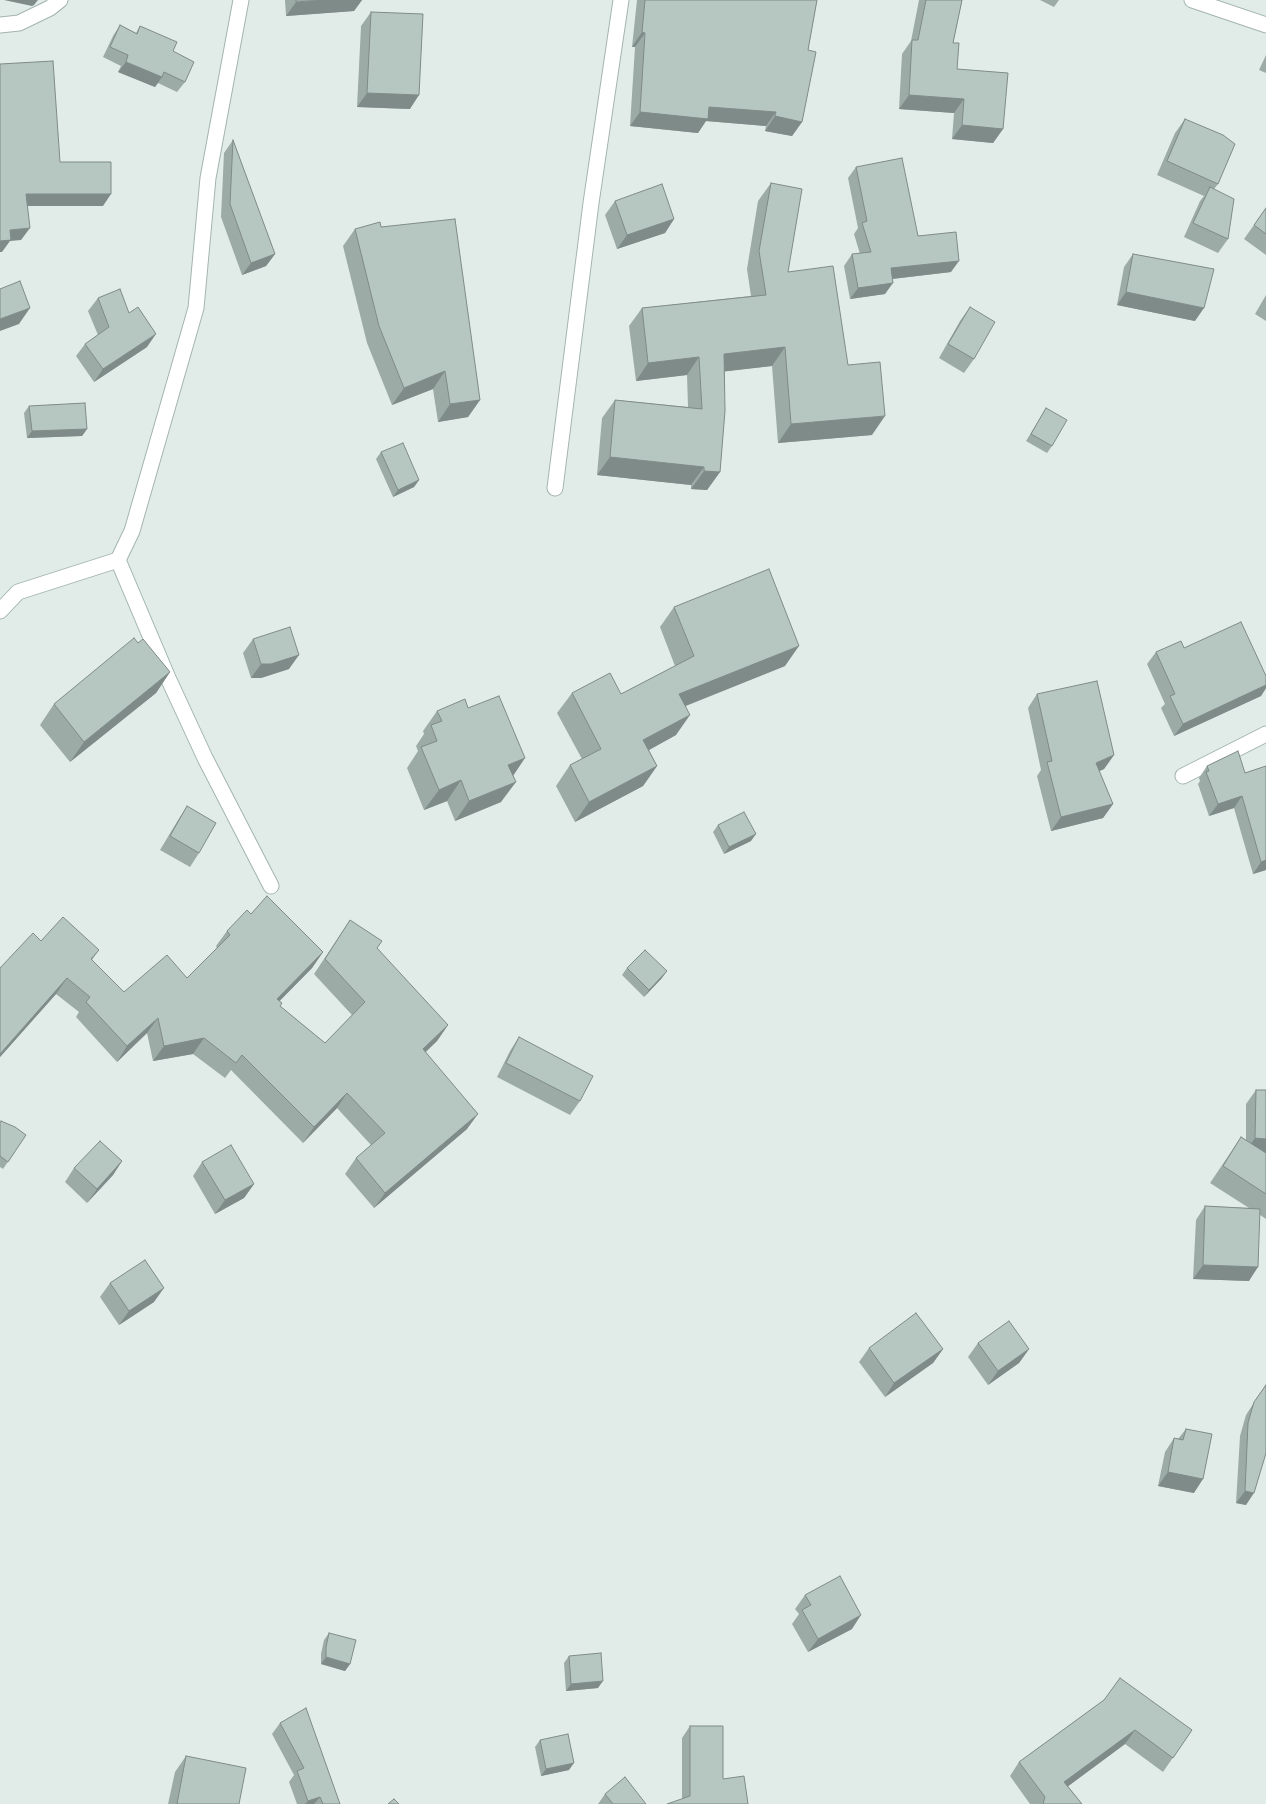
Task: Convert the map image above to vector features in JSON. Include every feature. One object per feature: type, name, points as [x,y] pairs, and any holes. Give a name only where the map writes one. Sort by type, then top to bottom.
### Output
[{"type":"street","points":[[0,25],[20,23],[50,8],[60,0]]},
{"type":"street","points":[[0,611],[18,592],[118,560],[132,531],[196,308],[208,178],[241,0]]},
{"type":"street","points":[[555,488],[591,203],[620,0]]},
{"type":"street","points":[[1192,0],[1266,25]]},
{"type":"street","points":[[118,560],[168,678],[197,740],[271,886]]},
{"type":"street","points":[[1183,776],[1266,734]]},
{"type":"building","points":[[296,0],[325,0],[296,2]]},
{"type":"building","points":[[645,0],[817,0],[808,50],[816,52],[802,122],[775,116],[776,112],[709,107],[708,119],[640,112],[645,33],[642,32]]},
{"type":"building","points":[[926,0],[962,0],[953,43],[959,43],[957,69],[1008,73],[1003,129],[962,125],[964,99],[909,95],[912,40],[918,40]]},
{"type":"building","points":[[371,12],[423,14],[419,95],[367,93]]},
{"type":"building","points":[[120,25],[137,34],[140,26],[177,42],[173,51],[194,62],[185,82],[164,72],[162,77],[126,62],[128,55],[110,47]]},
{"type":"building","points":[[53,61],[60,162],[111,162],[111,194],[26,194],[30,228],[10,230],[11,240],[0,241],[0,64]]},
{"type":"building","points":[[1185,119],[1223,135],[1235,144],[1218,184],[1167,161]]},
{"type":"building","points":[[233,140],[275,254],[251,263],[230,204]]},
{"type":"building","points":[[902,158],[918,236],[956,232],[959,261],[891,268],[893,283],[858,288],[852,254],[871,252],[862,223],[867,221],[856,167]]},
{"type":"building","points":[[771,183],[802,189],[788,272],[833,266],[848,365],[880,362],[885,416],[791,424],[785,347],[724,354],[725,411],[720,472],[704,471],[704,467],[610,457],[615,400],[702,409],[699,357],[648,363],[642,308],[766,295],[759,251]]},
{"type":"building","points":[[662,184],[674,219],[627,235],[615,201]]},
{"type":"building","points":[[1210,187],[1234,199],[1228,239],[1193,223]]},
{"type":"building","points":[[1266,208],[1266,234],[1254,225]]},
{"type":"building","points":[[455,219],[480,400],[450,404],[445,371],[404,388],[379,326],[355,229],[380,222],[381,227]]},
{"type":"building","points":[[1133,254],[1214,269],[1204,308],[1126,292]]},
{"type":"building","points":[[20,281],[30,308],[0,319],[0,289]]},
{"type":"building","points":[[120,289],[129,313],[138,307],[156,334],[103,369],[85,344],[109,327],[98,298]]},
{"type":"building","points":[[970,307],[995,322],[974,359],[948,344]]},
{"type":"building","points":[[85,403],[87,429],[32,431],[29,406]]},
{"type":"building","points":[[1046,408],[1067,420],[1052,446],[1031,434]]},
{"type":"building","points":[[403,443],[419,480],[398,490],[381,452]]},
{"type":"building","points":[[769,569],[799,646],[679,694],[690,715],[643,740],[657,766],[589,802],[570,765],[601,749],[572,693],[610,673],[621,694],[694,656],[674,607]]},
{"type":"building","points":[[1241,622],[1266,676],[1266,685],[1183,724],[1170,696],[1175,694],[1156,652],[1181,641],[1184,648]]},
{"type":"building","points":[[290,627],[299,655],[271,664],[261,664],[253,639]]},
{"type":"building","points":[[134,638],[138,643],[143,639],[170,672],[84,742],[54,704]]},
{"type":"building","points":[[1097,681],[1114,755],[1096,763],[1113,804],[1061,817],[1047,762],[1052,761],[1037,694]]},
{"type":"building","points":[[499,696],[525,758],[508,765],[516,782],[469,801],[461,780],[439,790],[421,747],[437,741],[431,725],[442,721],[437,711],[465,699],[468,708]]},
{"type":"building","points":[[1238,751],[1245,773],[1266,766],[1266,860],[1261,862],[1242,796],[1218,804],[1206,772],[1209,771],[1207,766]]},
{"type":"building","points":[[187,806],[216,823],[199,853],[170,836]]},
{"type":"building","points":[[744,812],[756,834],[729,847],[718,825]]},
{"type":"building","points":[[267,896],[323,952],[277,999],[282,1003],[280,1006],[325,1043],[365,1002],[325,959],[350,920],[382,941],[377,948],[448,1025],[423,1049],[478,1114],[385,1193],[356,1158],[385,1133],[347,1093],[314,1127],[242,1055],[236,1063],[204,1038],[164,1046],[158,1018],[127,1046],[86,1002],[90,997],[67,978],[0,1054],[0,968],[33,933],[41,941],[63,917],[99,950],[91,959],[124,992],[167,955],[187,978],[230,935],[227,931],[247,910],[251,914]]},
{"type":"building","points":[[645,950],[667,971],[649,990],[627,968]]},
{"type":"building","points":[[519,1037],[593,1076],[580,1101],[506,1063]]},
{"type":"building","points":[[1256,1090],[1266,1090],[1266,1139],[1255,1138]]},
{"type":"building","points":[[1,1121],[15,1127],[26,1135],[8,1162],[0,1156]]},
{"type":"building","points":[[1241,1137],[1266,1153],[1266,1194],[1223,1166]]},
{"type":"building","points":[[100,1141],[122,1161],[97,1189],[74,1168]]},
{"type":"building","points":[[231,1145],[254,1184],[225,1200],[202,1162]]},
{"type":"building","points":[[1205,1206],[1260,1209],[1258,1267],[1203,1265]]},
{"type":"building","points":[[145,1260],[164,1288],[129,1311],[110,1283]]},
{"type":"building","points":[[916,1313],[943,1349],[894,1383],[869,1348]]},
{"type":"building","points":[[1009,1321],[1029,1349],[998,1371],[978,1343]]},
{"type":"building","points":[[1266,1385],[1266,1453],[1254,1493],[1245,1491],[1248,1423],[1254,1402]]},
{"type":"building","points":[[1186,1429],[1212,1434],[1203,1479],[1168,1472],[1174,1438],[1183,1440]]},
{"type":"building","points":[[840,1576],[861,1615],[818,1639],[802,1610],[811,1605],[805,1595]]},
{"type":"building","points":[[329,1633],[356,1640],[350,1664],[326,1657]]},
{"type":"building","points":[[601,1653],[603,1681],[571,1684],[569,1656]]},
{"type":"building","points":[[1120,1678],[1192,1730],[1173,1758],[1135,1730],[1064,1782],[1082,1804],[1043,1804],[1045,1797],[1019,1762],[1104,1700]]},
{"type":"building","points":[[306,1708],[340,1804],[323,1804],[320,1797],[308,1801],[297,1771],[304,1768],[280,1723]]},
{"type":"building","points":[[690,1726],[723,1726],[723,1779],[744,1776],[748,1804],[667,1804],[690,1796]]},
{"type":"building","points":[[568,1734],[574,1763],[546,1769],[540,1740]]},
{"type":"building","points":[[186,1756],[246,1768],[239,1804],[177,1804]]},
{"type":"building","points":[[625,1777],[646,1804],[613,1804],[605,1794]]},
{"type":"building","points":[[394,1799],[399,1804],[388,1804]]}]
